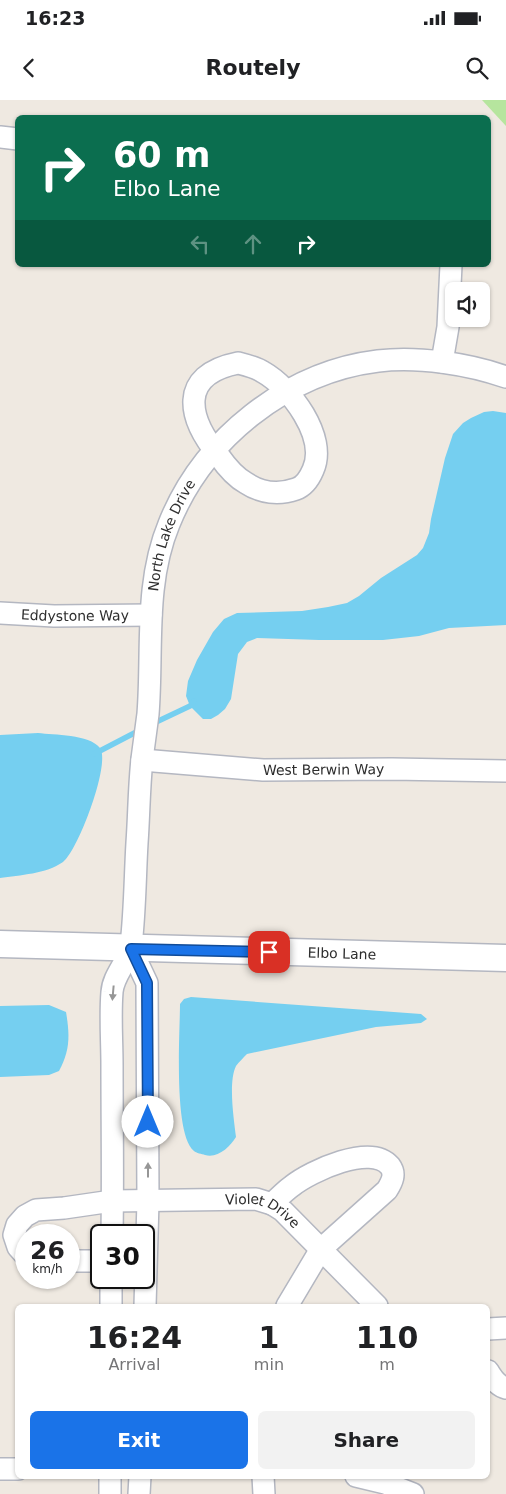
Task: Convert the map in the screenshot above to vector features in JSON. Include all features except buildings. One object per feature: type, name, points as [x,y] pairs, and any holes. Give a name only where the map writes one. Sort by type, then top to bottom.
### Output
[{"type":"street","points":[[0,137],[15,139]]},
{"type":"street","points":[[442,362],[448,327],[451,267]]},
{"type":"street","name":"North Lake Drive","points":[[131,949],[142,760],[148,713],[151,615],[155,576],[168,524],[180,500],[214,451],[250,415],[286,392],[324,375],[351,366],[379,360],[442,362],[464,365],[506,377]]},
{"type":"street","points":[[238,363],[264,372],[286,392],[304,414],[314,436],[316,465],[310,478],[300,488],[272,493],[245,483],[214,451],[205,439],[195,413],[194,402],[196,389],[203,378],[213,371],[238,363]]},
{"type":"street","name":"Eddystone Way","points":[[0,613],[54,616],[151,615]]},
{"type":"street","name":"West Berwin Way","points":[[142,760],[263,770],[392,769],[506,771]]},
{"type":"street","name":"Elbo Lane","points":[[0,944],[506,958]]},
{"type":"street","points":[[112,1224],[112,988],[131,949]]},
{"type":"street","points":[[131,949],[147,983],[148,1201],[145,1304]]},
{"type":"street","points":[[272,1204],[292,1185],[316,1170],[329,1165],[359,1158],[373,1157],[384,1160],[392,1168],[393,1180],[387,1190],[321,1249],[292,1299]]},
{"type":"street","name":"Violet Drive","points":[[18,1224],[25,1216],[36,1210],[112,1201],[256,1199],[272,1204],[283,1211],[375,1304]]},
{"type":"street","points":[[111,1289],[111,1304]]},
{"type":"street","points":[[490,1329],[506,1328]]},
{"type":"street","points":[[490,1374],[494,1380],[506,1388]]},
{"type":"street","points":[[0,1469],[15,1469]]},
{"type":"street","points":[[110,1479],[110,1494]]},
{"type":"street","points":[[139,1494],[140,1479]]},
{"type":"street","points":[[263,1479],[264,1494]]},
{"type":"street","points":[[369,1479],[386,1483],[413,1494]]},
{"type":"green space","points":[[482,100],[506,100],[506,126]]},
{"type":"water","points":[[484,412],[506,413],[506,625],[449,628],[419,636],[383,640],[257,638],[247,642],[238,654],[231,699],[225,709],[211,719],[203,719],[190,706],[186,696],[188,681],[197,660],[213,632],[224,619],[237,613],[302,611],[347,603],[417,555],[423,548],[429,533],[445,458],[453,434],[463,423],[471,418]]},
{"type":"water","points":[[38,733],[80,738],[95,743],[100,748],[102,757],[97,788],[77,842],[63,862],[41,872],[0,878],[0,735]]},
{"type":"water","points":[[191,997],[421,1014],[427,1019],[421,1023],[376,1027],[247,1054],[236,1066],[232,1081],[236,1137],[223,1151],[210,1156],[195,1152],[187,1141],[180,1104],[180,1004],[184,999]]},
{"type":"water","points":[[49,1005],[66,1012],[67,1049],[59,1071],[49,1075],[0,1077],[0,1006]]},
{"type":"waterway","points":[[152,724],[190,706],[194,701]]},
{"type":"waterway","points":[[94,754],[142,729]]},
{"type":"route","points":[[148,1122],[147,983],[131,949],[269,952]]}]
